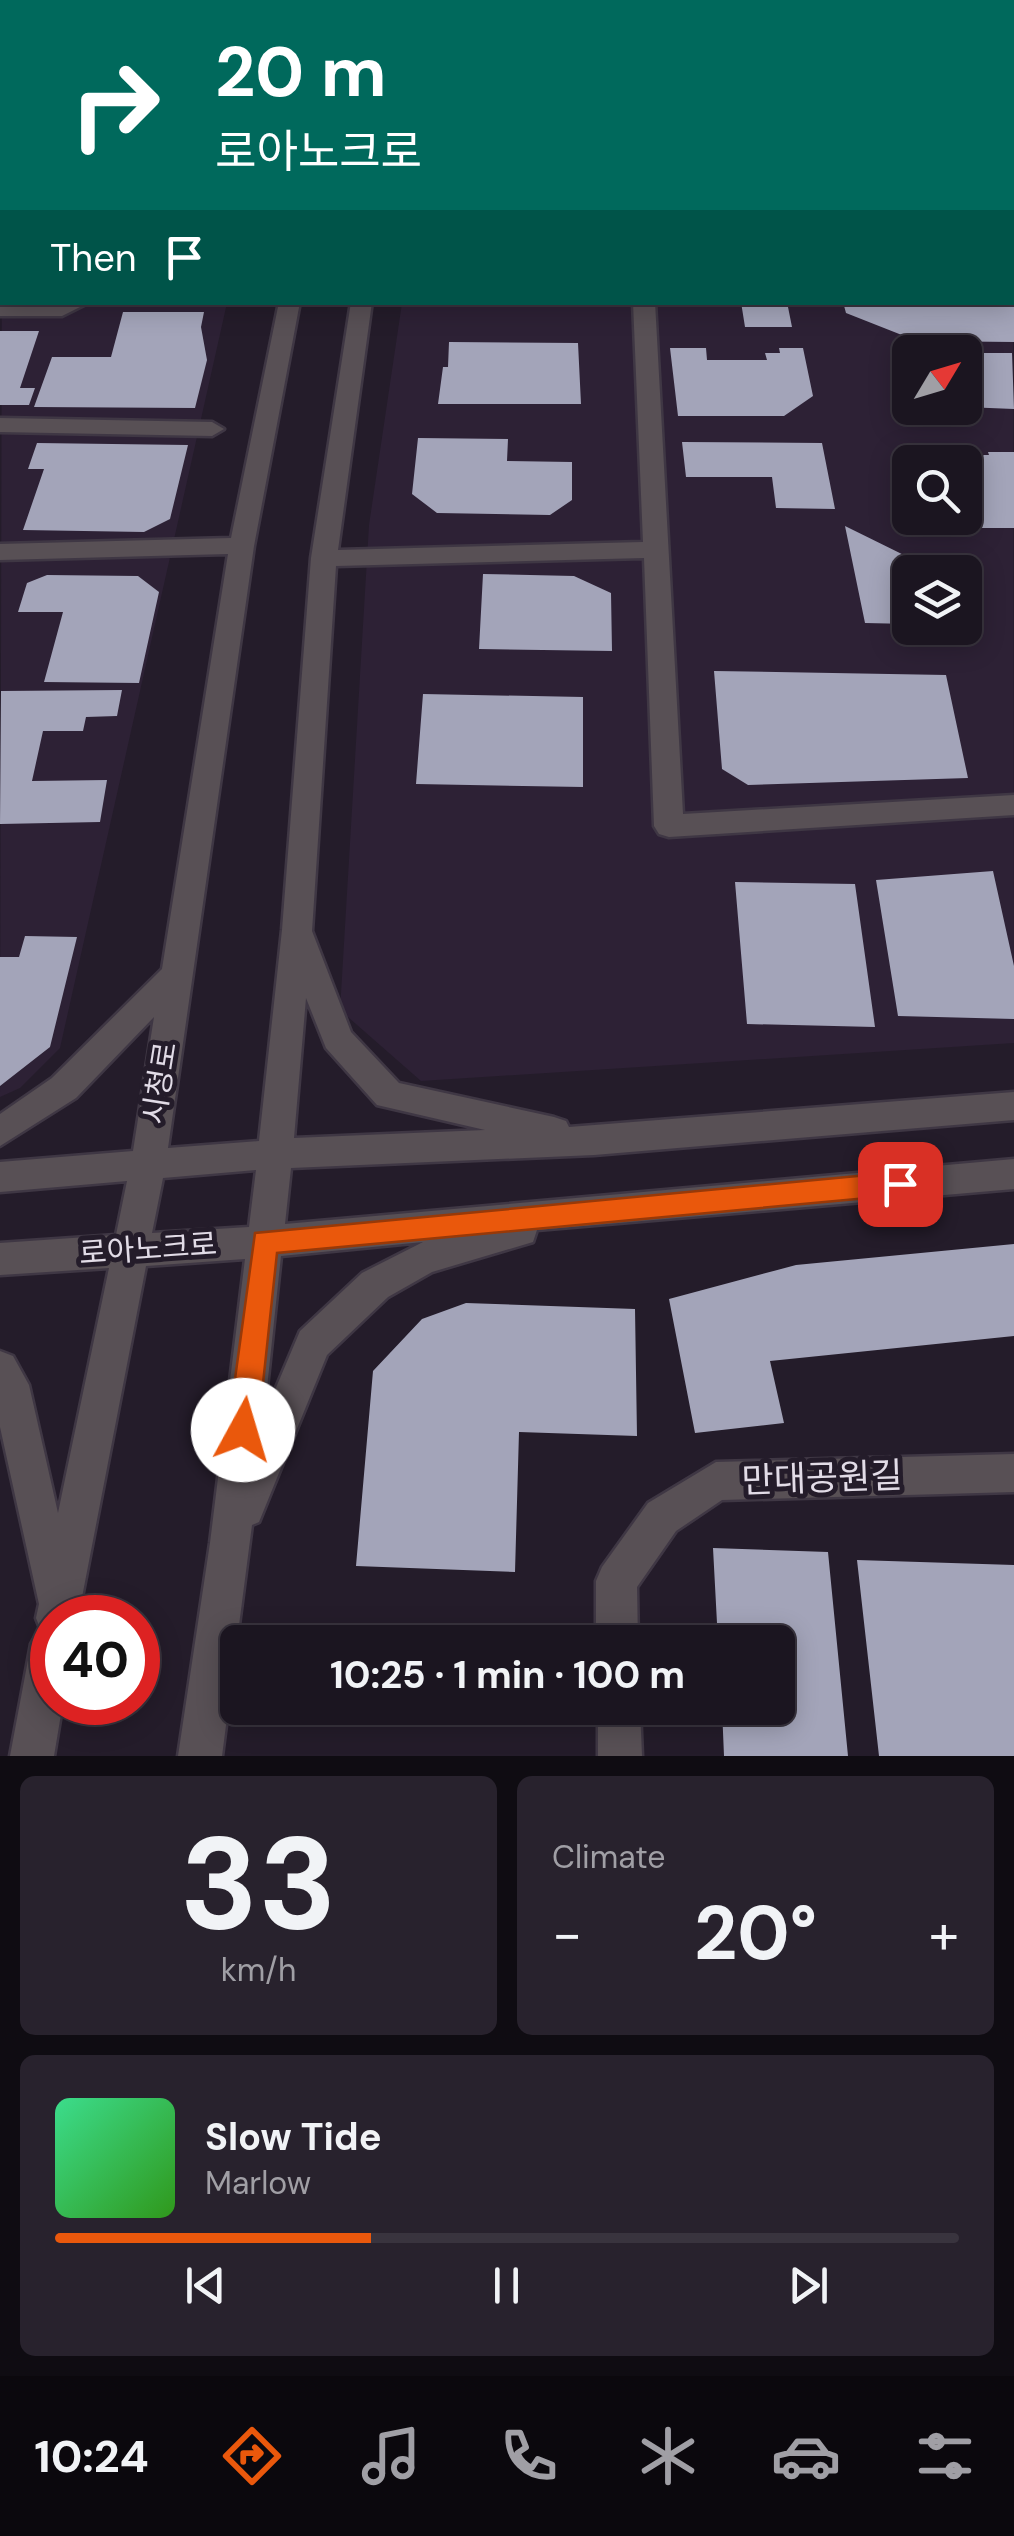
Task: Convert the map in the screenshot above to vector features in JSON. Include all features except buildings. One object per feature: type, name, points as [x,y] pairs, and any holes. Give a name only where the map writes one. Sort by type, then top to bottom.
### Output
[{"type":"street","points":[[0,310],[62,310],[73,305]]},
{"type":"street","name":"시청로","points":[[62,1595],[148,1165],[242,546],[289,305]]},
{"type":"street","points":[[200,1756],[230,1543],[275,1154],[298,930],[324,558],[362,305]]},
{"type":"street","points":[[644,305],[670,826],[1014,805]]},
{"type":"street","points":[[0,425],[212,428]]},
{"type":"street","points":[[0,552],[242,546]]},
{"type":"street","points":[[324,558],[656,550]]},
{"type":"street","points":[[298,930],[337,1039],[389,1095],[594,1140]]},
{"type":"street","points":[[0,1132],[64,1088],[177,974]]},
{"type":"street","points":[[0,1177],[275,1154],[594,1140],[1014,1106]]},
{"type":"street","name":"로아노크로","points":[[0,1258],[264,1242],[1014,1174]]},
{"type":"street","points":[[230,1543],[313,1343],[344,1312],[375,1284],[424,1258],[595,1209]]},
{"type":"street","points":[[0,1369],[10,1385],[50,1595]]},
{"type":"street","name":"만대공원길","points":[[617,1625],[616,1581],[662,1516],[716,1481],[1014,1473]]},
{"type":"street","name":"시청로","points":[[32,1756],[38,1725]]},
{"type":"street","points":[[619,1725],[620,1756]]},
{"type":"shaded area","points":[[2,305],[227,305],[60,1048],[20,1088],[0,1097]]},
{"type":"shaded area","points":[[402,305],[1013,305],[1014,1043],[421,1081],[340,1010],[369,525]]},
{"type":"route","points":[[243,1430],[264,1242],[900,1184]]}]
